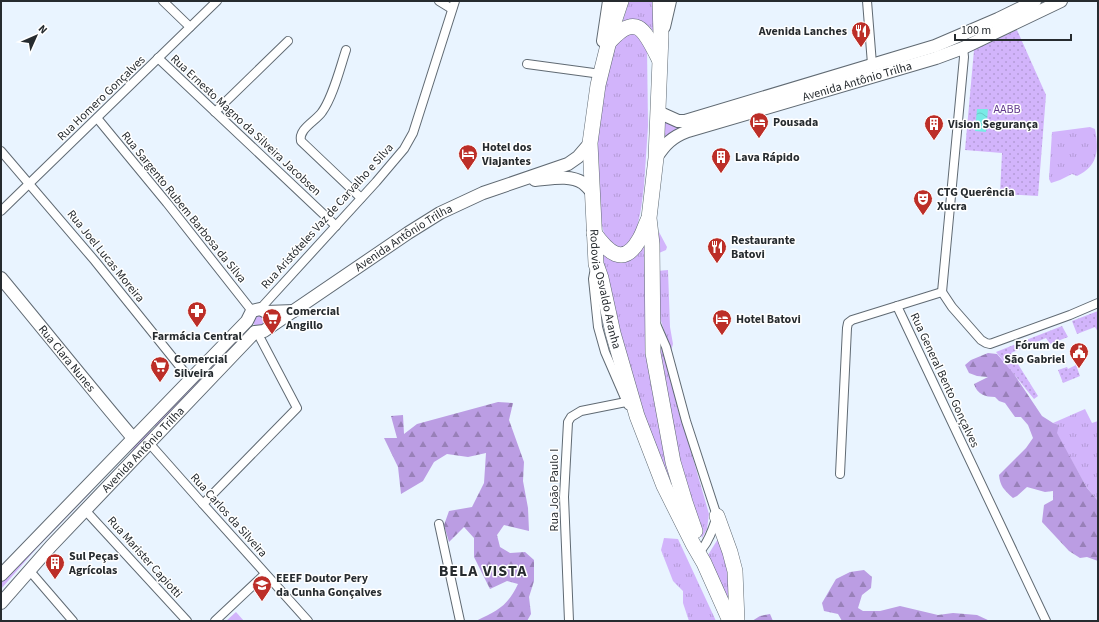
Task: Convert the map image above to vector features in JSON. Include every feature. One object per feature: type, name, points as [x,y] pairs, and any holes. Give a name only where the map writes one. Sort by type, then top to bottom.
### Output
[{"type":"highway","name":"Rodovia Osvaldo Aranha","points":[[621,1],[609,42],[594,105],[590,143],[596,264],[601,278],[613,332],[637,416],[664,486],[693,544],[703,556]]},
{"type":"highway","name":"Rodovia Osvaldo Aranha","points":[[660,1],[661,36],[656,158],[649,218],[652,244],[653,353],[673,462],[703,556],[730,621]]},
{"type":"highway","points":[[609,42],[623,28],[632,26],[638,27],[648,36],[659,60]]},
{"type":"highway","points":[[594,233],[603,245],[614,254],[624,254],[634,248],[640,239],[649,218]]},
{"type":"highway","points":[[716,516],[730,552],[735,571],[737,621]]},
{"type":"main road","points":[[602,70],[603,40],[609,1]]},
{"type":"main road","points":[[661,36],[667,18],[670,1]]},
{"type":"main road","name":"Avenida Antônio Trilha","points":[[656,158],[666,144],[678,135],[686,126],[872,64],[935,46],[1032,5],[1061,1]]},
{"type":"main road","name":"Avenida Antônio Trilha","points":[[686,126],[936,58],[963,48],[1032,5]]},
{"type":"main road","points":[[658,112],[686,126]]},
{"type":"main road","name":"Avenida Antônio Trilha","points":[[1,603],[29,570],[149,443],[260,330],[294,311],[408,233],[440,213],[483,192],[568,164],[578,157],[590,143]]},
{"type":"main road","name":"Avenida Antônio Trilha","points":[[522,180],[568,178],[582,182],[592,192]]},
{"type":"main road","name":"Rua Clara Nunes","points":[[1,278],[91,389],[133,438]]},
{"type":"main road","points":[[256,313],[294,311]]},
{"type":"main road","points":[[256,313],[270,319],[260,330],[249,327],[256,313]]},
{"type":"main road","name":"Avenida Antônio Trilha","points":[[1,575],[190,379],[256,313]]},
{"type":"street","points":[[163,1],[190,27]]},
{"type":"street","name":"Rua Homero Gonçalves","points":[[1,212],[217,1]]},
{"type":"street","points":[[440,1],[452,9]]},
{"type":"street","name":"Rua Aristóteles Vaz de Carvalho e Silva","points":[[256,313],[404,149],[413,133],[455,1]]},
{"type":"street","points":[[867,1],[872,64]]},
{"type":"street","points":[[215,112],[288,41]]},
{"type":"street","points":[[963,48],[964,57],[942,292],[981,340],[990,344],[1048,323],[1098,302]]},
{"type":"street","points":[[346,50],[327,105],[302,132],[300,137],[301,141],[361,198]]},
{"type":"street","name":"Rua Ernesto Magno da Silveira Jacobsen","points":[[158,58],[336,226]]},
{"type":"street","points":[[527,64],[602,70]]},
{"type":"street","name":"Rua Sargento Rubem Barbosa da Silva","points":[[97,118],[256,313]]},
{"type":"street","name":"Rua Joel Lucas Moreira","points":[[1,151],[95,262],[190,379]]},
{"type":"street","points":[[596,264],[593,279],[598,327],[605,352],[626,402],[637,416]]},
{"type":"street","name":"Rua General Bento Gonçalves","points":[[942,292],[897,306],[1046,621]]},
{"type":"street","points":[[840,474],[848,324],[852,320],[897,306]]},
{"type":"street","points":[[653,315],[666,347],[686,421],[716,516],[703,556]]},
{"type":"street","points":[[202,504],[298,408],[260,330]]},
{"type":"street","name":"Rua João Paulo I","points":[[569,621],[564,497],[568,422],[571,417],[581,411],[626,402]]},
{"type":"street","name":"Rua Carlos da Silveira","points":[[149,443],[308,621]]},
{"type":"street","name":"Rua Marister Capiotti","points":[[86,510],[187,621]]},
{"type":"street","points":[[439,524],[460,621]]},
{"type":"street","points":[[29,570],[72,621]]},
{"type":"street","points":[[215,621],[265,574]]},
{"type":"green space","points":[[629,1],[658,1],[656,35],[650,27],[641,22],[621,27]]},
{"type":"green space","name":"AABB","points":[[1017,30],[1046,95],[1038,196],[1000,194],[1002,153],[965,150],[974,50]]},
{"type":"green space","points":[[636,31],[647,47],[648,126],[644,186],[637,228],[629,246],[617,250],[605,237],[600,218],[597,156],[598,137],[601,104],[611,59],[616,44],[622,36]]},
{"type":"green space","points":[[663,121],[683,128],[664,138]]},
{"type":"green space","points":[[1090,127],[1095,129],[1097,144],[1097,151],[1093,163],[1089,168],[1077,176],[1072,174],[1051,183],[1049,179],[1052,132]]},
{"type":"green space","points":[[648,230],[648,334],[687,519],[667,487],[622,352],[601,251],[608,257]]},
{"type":"green space","points":[[659,232],[667,247],[666,250],[659,253]]},
{"type":"green space","points":[[668,270],[670,327],[673,344],[671,351],[660,318],[657,271]]},
{"type":"green space","points":[[1098,311],[1098,332],[1095,327],[1077,334],[1072,321]]},
{"type":"green space","points":[[261,315],[264,316],[264,326],[257,327],[254,326],[253,319],[254,316]]},
{"type":"green space","points":[[1062,326],[1068,337],[1050,344],[1046,338],[1011,353],[1038,396],[1034,399],[996,352]]},
{"type":"green space","points":[[246,330],[248,332],[213,369],[210,367]]},
{"type":"green space","points":[[656,330],[667,360],[678,410],[709,514],[707,529],[702,538],[684,485]]},
{"type":"green space","points":[[988,353],[997,354],[1012,371],[1042,416],[1059,425],[1057,433],[1087,488],[1098,501],[1098,561],[1087,557],[1080,558],[1069,551],[1042,522],[1044,505],[1053,500],[1053,491],[1045,492],[1027,487],[1013,498],[1001,485],[999,475],[1026,448],[1033,438],[1028,425],[1021,417],[1015,417],[1005,403],[999,401],[995,397],[979,393],[975,387],[974,384],[988,377],[977,376],[969,373],[965,365],[971,360]]},
{"type":"green space","points":[[1076,365],[1080,376],[1063,383],[1058,370],[1067,367],[1068,369]]},
{"type":"green space","points":[[206,371],[209,374],[157,428],[154,425]]},
{"type":"green space","points":[[498,402],[513,403],[509,420],[524,462],[523,481],[528,508],[529,531],[504,525],[497,535],[500,547],[510,553],[525,552],[534,560],[534,581],[529,597],[531,614],[527,621],[476,621],[490,614],[506,603],[518,584],[507,581],[490,589],[474,557],[474,538],[464,527],[449,542],[444,525],[449,511],[472,507],[484,483],[486,453],[468,457],[447,454],[434,462],[423,481],[401,494],[398,467],[384,438],[397,438],[391,416],[403,415],[404,434],[417,424]]},
{"type":"green space","points":[[1085,409],[1092,423],[1098,421],[1098,501],[1087,488],[1056,433],[1059,425],[1053,423]]},
{"type":"green space","points":[[150,430],[153,431],[128,457],[136,444]]},
{"type":"green space","points":[[90,491],[90,493],[36,549],[1,589],[1,581]]},
{"type":"green space","points":[[721,534],[727,551],[733,615],[708,555]]},
{"type":"green space","points":[[664,538],[678,539],[716,621],[689,621],[683,603],[683,591],[673,581],[661,550]]},
{"type":"green space","points":[[864,570],[872,577],[871,588],[862,595],[858,608],[863,611],[880,611],[900,606],[938,615],[953,613],[977,615],[990,621],[842,621],[838,614],[824,611],[822,603],[836,579],[850,572]]},
{"type":"green space","points":[[236,612],[244,621],[226,621]]},
{"type":"green space","points":[[770,614],[773,621],[752,621],[760,616]]},
{"type":"water","points":[[977,109],[988,109],[986,132],[975,131]]},
{"type":"place","name":"Avenida Lanches","points":[[861,48]]},
{"type":"place","name":"Pousada","points":[[759,139]]},
{"type":"place","name":"Vision Segurança","points":[[934,141]]},
{"type":"place","name":"Hotel dos Viajantes","points":[[468,171]]},
{"type":"place","name":"Lava Rápido","points":[[721,174]]},
{"type":"place","name":"CTG Querência Xucra","points":[[923,216]]},
{"type":"place","name":"Restaurante Batovi","points":[[717,264]]},
{"type":"place","name":"Farmácia Central","points":[[197,328]]},
{"type":"place","name":"Comercial Angillo","points":[[272,335]]},
{"type":"place","name":"Hotel Batovi","points":[[722,336]]},
{"type":"place","name":"Fórum de São Gabriel","points":[[1079,369]]},
{"type":"place","name":"Comercial Silveira","points":[[160,383]]},
{"type":"place","name":"Sul Peças Agrícolas","points":[[55,580]]},
{"type":"place","name":"EEEF Doutor Pery da Cunha Gonçalves","points":[[262,602]]},
{"type":"district","name":"BELA VISTA","points":[[483,570]]}]
